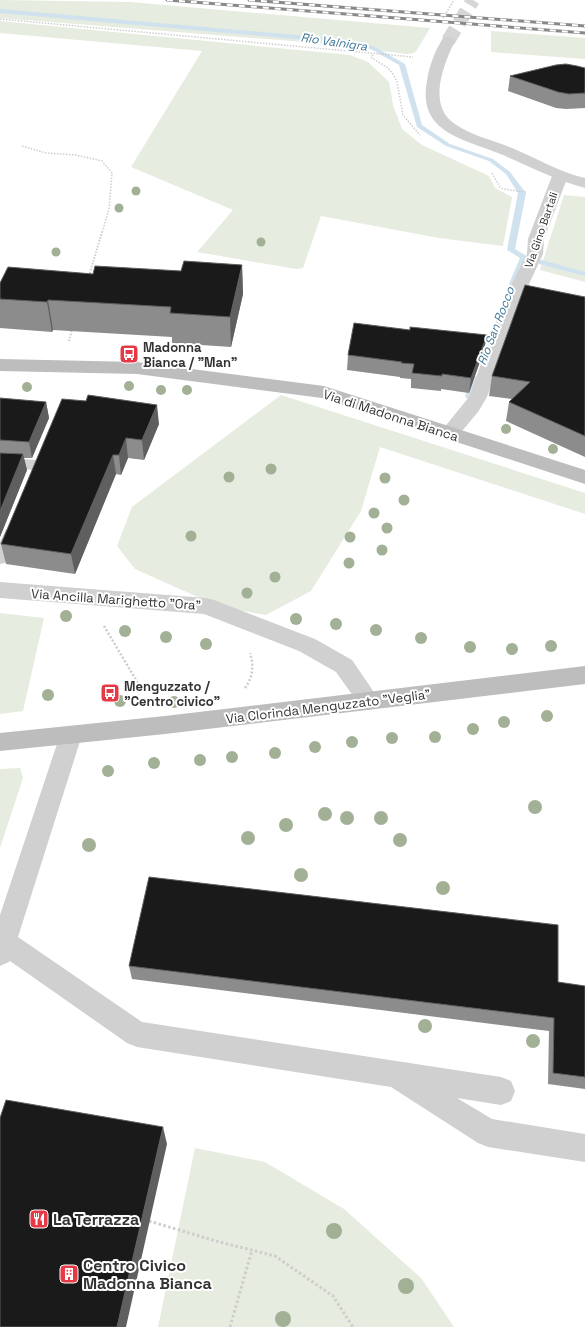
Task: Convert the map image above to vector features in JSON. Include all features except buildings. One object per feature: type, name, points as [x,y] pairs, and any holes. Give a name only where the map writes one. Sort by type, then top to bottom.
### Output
[{"type":"main road","name":"Via di Madonna Bianca","points":[[0,365],[137,368],[324,392],[585,477]]},
{"type":"main road","name":"Via Clorinda Menguzzato \"Veglia\"","points":[[0,742],[369,701],[585,675]]},
{"type":"street","name":"Via Gino Bartali","points":[[448,40],[436,67],[432,95],[436,114],[447,127],[466,136],[507,151],[560,176],[585,183]]},
{"type":"street","name":"Via Gino Bartali","points":[[450,433],[478,397],[514,297],[535,254],[536,239],[560,176]]},
{"type":"street","name":"Via Ancilla Marighetto \"Ora\"","points":[[0,590],[87,598],[206,606],[307,645],[344,666],[369,701]]},
{"type":"street","points":[[71,735],[2,948],[49,972],[137,1034],[501,1091]]},
{"type":"street","points":[[391,1073],[488,1133],[585,1148]]},
{"type":"lane","points":[[32,479],[44,450]]},
{"type":"lane","points":[[0,463],[38,465]]},
{"type":"lane","points":[[0,559],[15,523]]},
{"type":"path","points":[[0,19],[406,57]]},
{"type":"path","points":[[22,146],[46,153],[76,156],[102,161],[112,173],[109,209],[88,277]]},
{"type":"path","points":[[507,190],[530,192]]},
{"type":"path","points":[[62,367],[74,322]]},
{"type":"path","points":[[87,598],[142,690]]},
{"type":"path","points":[[241,691],[248,684],[252,673],[253,662],[250,652]]},
{"type":"path","points":[[149,1221],[275,1256],[333,1296],[353,1327]]},
{"type":"path","points":[[230,1327],[252,1250]]},
{"type":"shaded area","points":[[0,0],[130,2],[430,28],[417,50],[414,53],[407,54],[318,43],[0,18]]},
{"type":"shaded area","points":[[0,21],[350,55],[368,62],[389,82],[393,105],[402,129],[422,145],[489,176],[495,188],[512,197],[503,246],[439,238],[321,216],[303,268],[296,269],[197,252],[233,210],[131,167],[202,51],[0,33]]},
{"type":"shaded area","points":[[491,31],[585,38],[585,59],[491,52]]},
{"type":"shaded area","points":[[564,195],[585,197],[585,282],[540,270]]},
{"type":"shaded area","points":[[281,395],[585,493],[585,514],[380,447],[361,511],[311,591],[266,615],[220,607],[135,569],[117,546],[132,507]]},
{"type":"shaded area","points":[[0,613],[44,618],[23,711],[0,714]]},
{"type":"shaded area","points":[[20,768],[23,778],[0,848],[0,769]]},
{"type":"shaded area","points":[[195,1148],[265,1162],[344,1209],[421,1278],[454,1327],[158,1327]]},
{"type":"waterway","name":"Rio Valnigra","points":[[0,11],[341,41],[371,47],[402,64],[419,126],[448,145],[491,160],[508,173],[522,193],[511,250],[524,257],[513,284]]},
{"type":"waterway","name":"Rio Valnigra","points":[[542,262],[585,274]]},
{"type":"waterway","name":"Rio San Rocco","points":[[469,396],[476,379]]},
{"type":"tunnel","points":[[448,41],[473,0]]},
{"type":"railway","points":[[167,0],[585,33]]},
{"type":"railway","points":[[249,0],[585,26]]},
{"type":"place","name":"Madonna Bianca / \"Man\"","points":[[129,354]]},
{"type":"place","name":"Menguzzato / \"Centro civico\"","points":[[110,693]]},
{"type":"place","name":"La Terrazza","points":[[39,1219]]},
{"type":"place","name":"Centro Civico Madonna Bianca","points":[[69,1274]]}]
